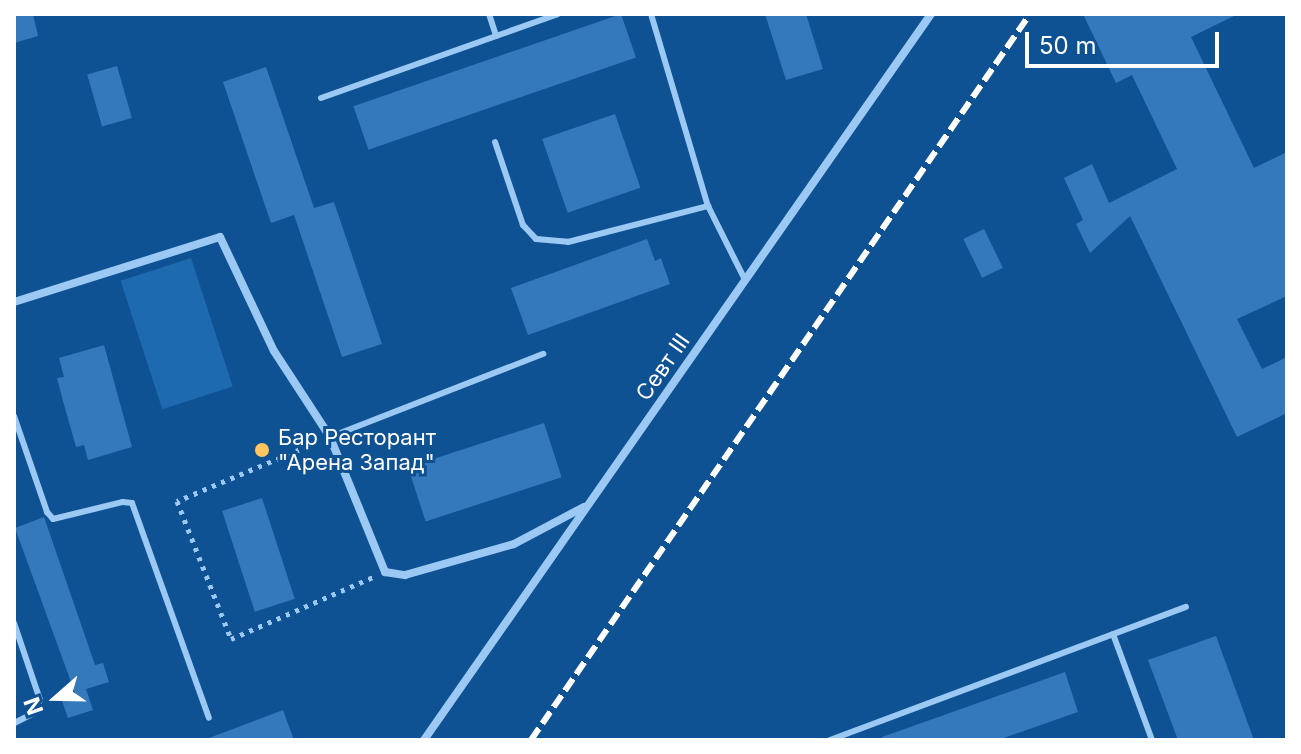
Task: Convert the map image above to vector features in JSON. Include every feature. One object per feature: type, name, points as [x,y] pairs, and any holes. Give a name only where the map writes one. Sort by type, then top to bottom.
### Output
[{"type":"street","name":"Севт III","points":[[424,740],[931,14]]},
{"type":"street","points":[[14,302],[220,237],[274,351],[330,437],[385,572],[405,575],[514,544],[588,505]]},
{"type":"lane","points":[[489,14],[496,36]]},
{"type":"lane","points":[[321,98],[558,14]]},
{"type":"lane","points":[[651,14],[708,206],[745,280]]},
{"type":"lane","points":[[495,142],[523,225],[536,239],[568,242],[708,206]]},
{"type":"lane","points":[[330,437],[543,354]]},
{"type":"lane","points":[[14,416],[47,512],[53,519],[123,502],[132,503],[209,718]]},
{"type":"lane","points":[[830,740],[1186,607]]},
{"type":"lane","points":[[14,623],[40,700],[34,713],[14,723]]},
{"type":"lane","points":[[1113,634],[1152,740]]},
{"type":"path","points":[[330,437],[177,501],[231,639],[385,572]]},
{"type":"shaded area","points":[[191,258],[233,386],[162,409],[121,281]]},
{"type":"building","points":[[14,14],[33,14],[38,36],[14,43]]},
{"type":"building","points":[[621,14],[636,57],[368,150],[353,106]]},
{"type":"building","points":[[765,14],[806,14],[823,69],[786,80]]},
{"type":"building","points":[[1083,14],[1238,14],[1191,37],[1254,168],[1287,152],[1287,296],[1237,319],[1262,369],[1287,357],[1287,413],[1237,437],[1130,216],[1090,253],[1076,224],[1083,220],[1064,178],[1092,164],[1109,203],[1177,169],[1132,75],[1116,83]]},
{"type":"building","points":[[117,66],[132,118],[102,126],[87,75]]},
{"type":"building","points":[[266,67],[314,208],[334,202],[382,344],[342,357],[294,215],[271,223],[223,82]]},
{"type":"building","points":[[615,114],[640,188],[568,213],[542,139]]},
{"type":"building","points":[[984,229],[1003,268],[982,278],[963,239]]},
{"type":"building","points":[[647,239],[655,261],[661,258],[670,284],[528,335],[511,288]]},
{"type":"building","points":[[104,345],[132,447],[88,460],[84,445],[76,447],[57,378],[64,377],[59,358]]},
{"type":"building","points":[[544,423],[562,477],[426,521],[408,467]]},
{"type":"building","points":[[262,498],[295,599],[255,612],[222,511]]},
{"type":"building","points":[[44,517],[95,665],[103,663],[109,682],[86,689],[93,710],[68,718],[61,698],[75,693],[15,528]]},
{"type":"building","points":[[1216,636],[1254,740],[1178,740],[1148,660]]},
{"type":"building","points":[[1065,672],[1078,712],[998,740],[883,740],[882,737]]},
{"type":"building","points":[[283,710],[294,740],[209,738]]},
{"type":"railway","points":[[531,740],[1030,14]]},
{"type":"place","name":"Бар Ресторант \"Арена Запад\"","points":[[262,450]]}]
